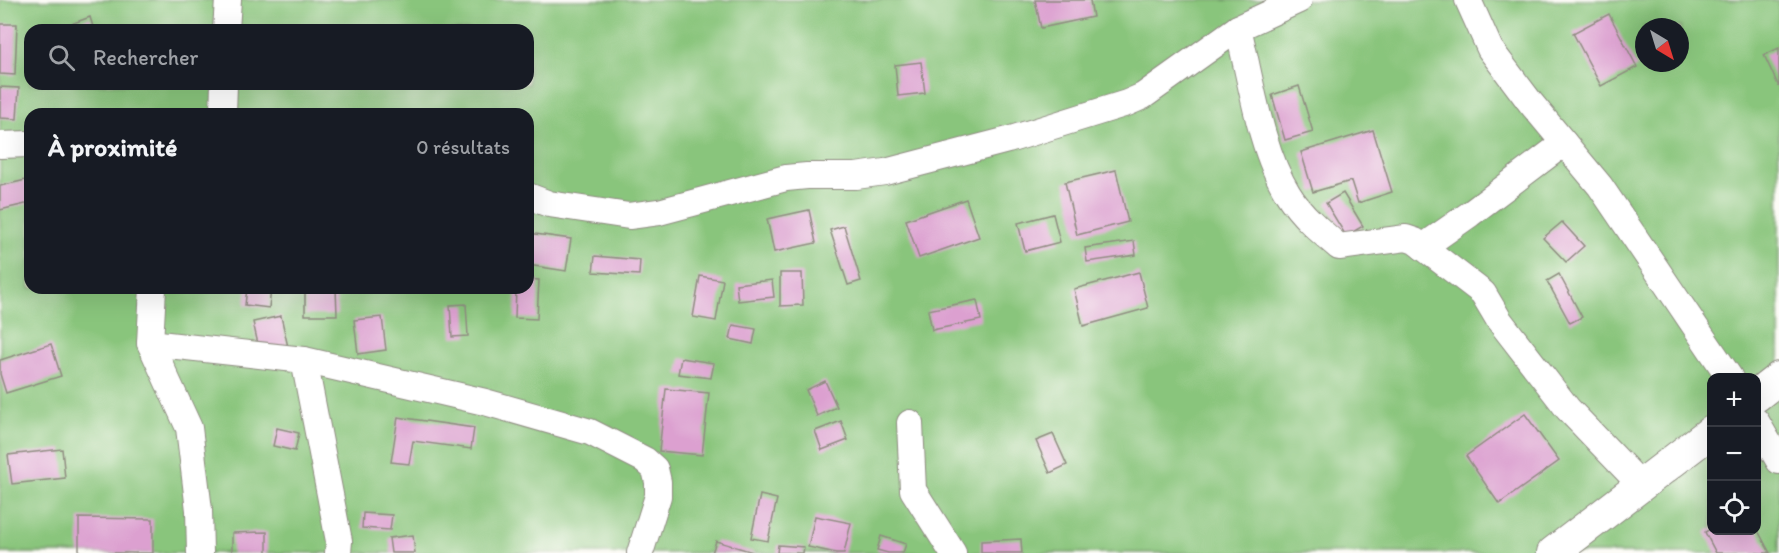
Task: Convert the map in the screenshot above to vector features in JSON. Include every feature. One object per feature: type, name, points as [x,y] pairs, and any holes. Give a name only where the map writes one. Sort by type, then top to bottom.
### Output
[{"type":"street","points":[[226,24],[228,0]]},
{"type":"street","points":[[534,198],[549,204],[629,216],[659,212],[786,178],[856,176],[885,172],[1008,140],[1143,96],[1238,28],[1299,0]]},
{"type":"street","points":[[1468,0],[1490,49],[1600,186],[1709,343],[1727,373]]},
{"type":"street","points":[[1238,28],[1267,147],[1288,195],[1299,209],[1316,228],[1339,247],[1406,238],[1415,241],[1483,293],[1499,320],[1568,409],[1642,486]]},
{"type":"street","points":[[223,108],[224,90]]},
{"type":"street","points":[[1423,247],[1564,143]]},
{"type":"street","points":[[0,145],[24,144]]},
{"type":"street","points":[[153,294],[150,343],[189,428],[199,510],[200,553]]},
{"type":"street","points":[[150,343],[304,360],[485,402],[590,432],[645,460],[655,469],[658,496],[640,553]]},
{"type":"street","points":[[304,360],[339,541],[338,553]]},
{"type":"street","points":[[1761,392],[1779,378]]},
{"type":"street","points":[[910,423],[913,490],[953,553]]},
{"type":"street","points":[[1759,427],[1779,461]]},
{"type":"street","points":[[1553,553],[1707,435]]},
{"type":"green space","points":[[0,0],[1779,0],[1779,553],[0,553]]},
{"type":"building","points":[[1035,0],[1090,0],[1093,17],[1041,28]]},
{"type":"building","points":[[1609,14],[1635,63],[1635,68],[1601,86],[1573,33]]},
{"type":"building","points":[[90,17],[92,24],[71,24]]},
{"type":"building","points":[[0,24],[17,24],[15,75],[0,74]]},
{"type":"building","points":[[1779,48],[1779,87],[1764,55]]},
{"type":"building","points":[[921,62],[925,93],[898,96],[895,65]]},
{"type":"building","points":[[1299,86],[1313,132],[1285,140],[1272,95]]},
{"type":"building","points":[[0,87],[19,88],[17,119],[0,118]]},
{"type":"building","points":[[1373,130],[1392,192],[1358,203],[1351,181],[1313,192],[1301,152]]},
{"type":"building","points":[[1116,170],[1128,222],[1077,235],[1065,182]]},
{"type":"building","points":[[24,180],[24,204],[0,210],[0,186]]},
{"type":"building","points":[[1343,193],[1363,226],[1346,236],[1326,203]]},
{"type":"building","points":[[966,199],[979,237],[919,258],[906,220]]},
{"type":"building","points":[[809,210],[816,243],[774,252],[767,219]]},
{"type":"building","points":[[1053,214],[1060,242],[1025,251],[1018,223]]},
{"type":"building","points":[[1562,222],[1584,246],[1566,262],[1543,238]]},
{"type":"building","points":[[844,226],[861,281],[848,285],[830,230]]},
{"type":"building","points":[[534,234],[571,239],[566,271],[534,266]]},
{"type":"building","points":[[1134,241],[1136,255],[1087,262],[1085,248]]},
{"type":"building","points":[[595,256],[640,260],[639,275],[593,272]]},
{"type":"building","points":[[1139,272],[1148,308],[1083,326],[1074,289]]},
{"type":"building","points":[[780,273],[802,273],[803,305],[780,306]]},
{"type":"building","points":[[1559,274],[1582,317],[1570,323],[1547,281]]},
{"type":"building","points":[[700,276],[723,280],[716,321],[693,317]]},
{"type":"building","points":[[534,280],[539,280],[537,319],[515,318],[516,294],[534,294]]},
{"type":"building","points":[[772,280],[774,297],[738,301],[736,284]]},
{"type":"building","points":[[246,294],[270,294],[269,308],[245,305]]},
{"type":"building","points":[[305,294],[336,294],[337,315],[305,315]]},
{"type":"building","points":[[977,300],[981,320],[932,330],[928,310]]},
{"type":"building","points":[[466,304],[468,336],[452,337],[450,305]]},
{"type":"building","points":[[281,316],[288,347],[260,353],[253,322]]},
{"type":"building","points":[[382,317],[386,350],[358,354],[354,320]]},
{"type":"building","points":[[733,325],[756,329],[753,344],[730,339]]},
{"type":"building","points":[[51,344],[61,376],[6,393],[0,374],[0,360]]},
{"type":"building","points":[[681,358],[714,363],[711,378],[678,374]]},
{"type":"building","points":[[825,381],[837,407],[817,416],[806,390]]},
{"type":"building","points":[[666,389],[709,393],[702,455],[659,451]]},
{"type":"building","points":[[1525,414],[1559,461],[1499,504],[1466,456]]},
{"type":"building","points":[[398,417],[474,428],[471,449],[413,441],[409,464],[391,462]]},
{"type":"building","points":[[841,421],[848,440],[822,450],[815,431]]},
{"type":"building","points":[[277,428],[299,433],[295,451],[273,446]]},
{"type":"building","points":[[1053,434],[1067,465],[1050,473],[1036,441]]},
{"type":"building","points":[[62,449],[65,478],[12,484],[8,455]]},
{"type":"building","points":[[760,495],[777,499],[768,541],[751,538]]},
{"type":"building","points":[[363,513],[392,515],[390,530],[362,528]]},
{"type":"building","points":[[815,516],[851,523],[844,553],[808,547]]},
{"type":"building","points":[[79,518],[153,519],[153,553],[79,553]]},
{"type":"building","points":[[1707,531],[1707,535],[1760,535],[1770,553],[1716,553],[1705,532]]},
{"type":"building","points":[[267,532],[267,553],[232,553],[232,533]]},
{"type":"building","points":[[413,535],[415,553],[391,553],[389,538]]},
{"type":"building","points":[[881,536],[906,544],[903,553],[877,550]]},
{"type":"building","points":[[1021,539],[1022,553],[981,553],[981,541]]},
{"type":"building","points":[[716,541],[753,552],[753,553],[712,553]]},
{"type":"building","points":[[778,545],[804,547],[803,553],[777,553]]}]
